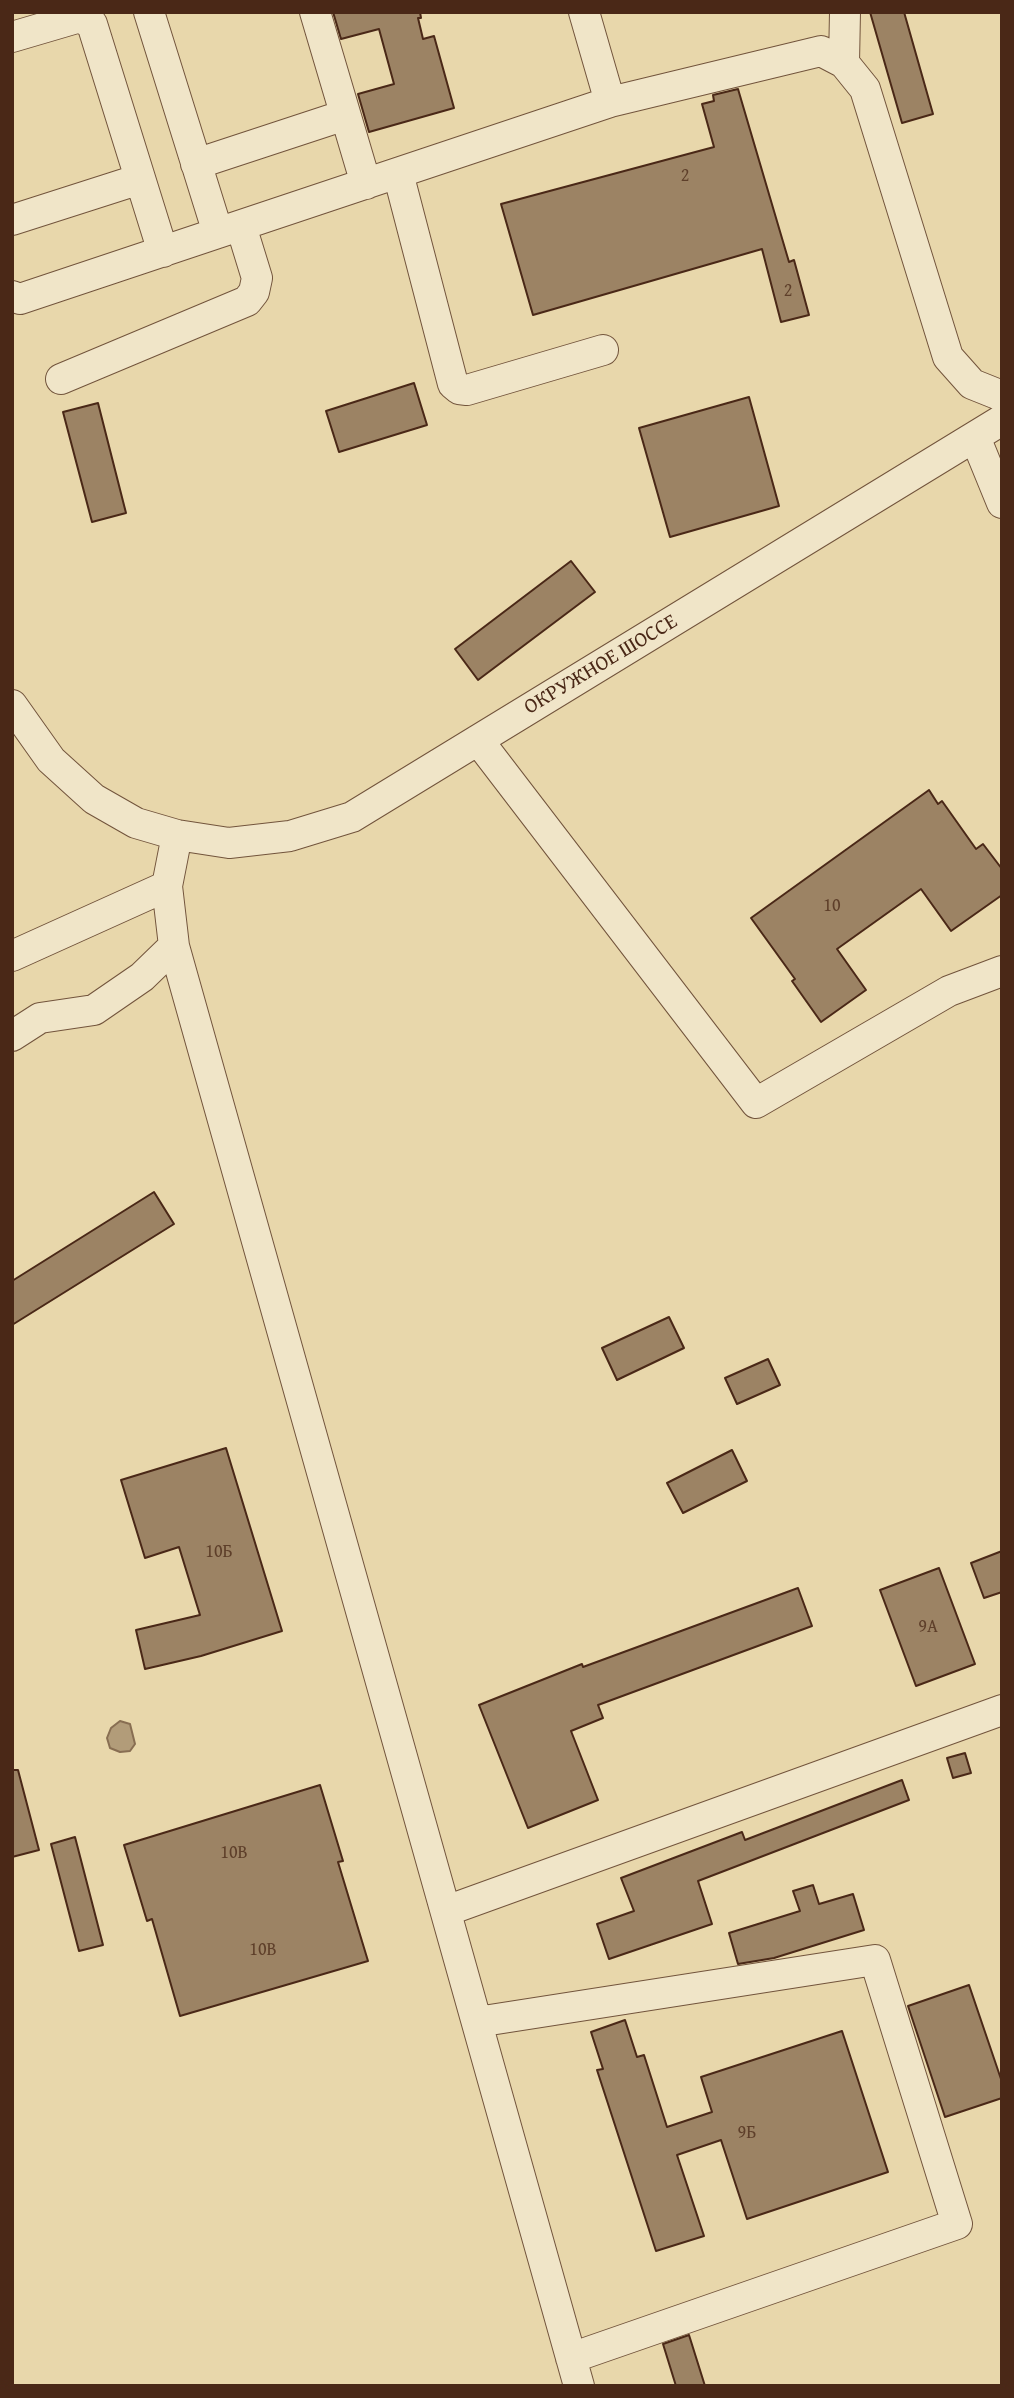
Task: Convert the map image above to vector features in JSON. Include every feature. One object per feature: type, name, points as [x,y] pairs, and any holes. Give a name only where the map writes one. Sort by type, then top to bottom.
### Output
[{"type":"street","points":[[61,379],[247,301],[254,292],[257,278],[196,164],[149,12]]},
{"type":"street","points":[[314,12],[366,184]]},
{"type":"street","points":[[584,12],[610,102]]},
{"type":"street","points":[[844,63],[845,12]]},
{"type":"street","points":[[12,37],[80,17],[92,24],[163,252]]},
{"type":"street","points":[[12,296],[20,299],[610,102],[821,51],[844,63],[865,89],[948,357],[972,384],[1002,396]]},
{"type":"street","points":[[196,164],[345,115]]},
{"type":"street","points":[[398,173],[453,384],[459,389],[467,390],[603,350]]},
{"type":"street","points":[[12,220],[141,179]]},
{"type":"street","name":"ОКРУЖНОЕ ШОССЕ","points":[[12,705],[51,760],[94,799],[136,823],[177,835],[229,843],[290,836],[352,817],[1002,420]]},
{"type":"street","points":[[975,437],[1002,503]]},
{"type":"street","points":[[478,740],[757,1103],[949,990],[1002,971]]},
{"type":"street","points":[[177,835],[167,886],[174,946],[579,2386]]},
{"type":"street","points":[[12,956],[167,886]]},
{"type":"street","points":[[12,1036],[40,1018],[94,1010],[142,977],[174,946]]},
{"type":"street","points":[[446,1910],[1002,1710]]},
{"type":"street","points":[[477,2022],[875,1960],[957,2224],[571,2357]]},
{"type":"shaded area","points":[[120,1721],[130,1724],[135,1744],[130,1751],[120,1752],[110,1748],[107,1738],[111,1728]]},
{"type":"building","points":[[333,12],[420,12],[421,18],[418,18],[423,39],[434,36],[454,108],[369,132],[358,94],[394,84],[379,29],[341,39]]},
{"type":"building","points":[[870,12],[904,12],[933,114],[902,123]]},
{"type":"building","points":[[738,89],[789,262],[794,260],[809,315],[781,322],[762,249],[533,315],[501,204],[714,147],[702,104],[714,101],[713,95]]},
{"type":"building","points":[[414,383],[427,425],[339,452],[326,411]]},
{"type":"building","points":[[749,397],[779,506],[670,537],[639,428]]},
{"type":"building","points":[[98,403],[126,513],[92,522],[63,412]]},
{"type":"building","points":[[571,561],[595,592],[478,680],[455,649]]},
{"type":"building","points":[[929,790],[938,804],[942,801],[976,849],[983,844],[1002,869],[1002,895],[951,931],[921,889],[837,949],[866,990],[821,1022],[792,981],[795,979],[751,918]]},
{"type":"building","points":[[154,1192],[174,1224],[12,1325],[12,1281]]},
{"type":"building","points":[[669,1317],[684,1348],[617,1380],[602,1348]]},
{"type":"building","points":[[768,1359],[780,1385],[737,1404],[725,1378]]},
{"type":"building","points":[[226,1448],[282,1631],[201,1656],[145,1669],[136,1630],[200,1615],[179,1547],[145,1558],[121,1480]]},
{"type":"building","points":[[732,1450],[747,1481],[683,1513],[667,1483]]},
{"type":"building","points":[[1002,1551],[1002,1592],[984,1598],[971,1563]]},
{"type":"building","points":[[939,1568],[975,1664],[916,1686],[880,1590]]},
{"type":"building","points":[[798,1588],[812,1626],[598,1705],[603,1718],[571,1731],[598,1800],[528,1828],[479,1705],[582,1664],[583,1667]]},
{"type":"building","points":[[965,1753],[971,1773],[953,1778],[947,1758]]},
{"type":"building","points":[[12,1770],[18,1770],[39,1850],[12,1857]]},
{"type":"building","points":[[902,1780],[909,1800],[698,1881],[712,1924],[609,1959],[597,1924],[634,1911],[621,1878],[742,1832],[745,1840]]},
{"type":"building","points":[[320,1785],[343,1861],[338,1862],[368,1961],[180,2016],[152,1919],[147,1921],[124,1845]]},
{"type":"building","points":[[75,1837],[103,1945],[79,1951],[51,1844]]},
{"type":"building","points":[[813,1885],[819,1904],[853,1894],[864,1930],[774,1958],[738,1964],[729,1933],[800,1911],[793,1891]]},
{"type":"building","points":[[969,1985],[1002,2082],[1002,2098],[945,2117],[908,2006]]},
{"type":"building","points":[[625,2020],[637,2057],[644,2055],[667,2127],[712,2112],[701,2077],[842,2031],[888,2172],[747,2219],[721,2140],[677,2155],[704,2236],[656,2251],[597,2070],[603,2069],[591,2032]]},
{"type":"building","points":[[689,2335],[705,2386],[676,2386],[663,2344]]}]
